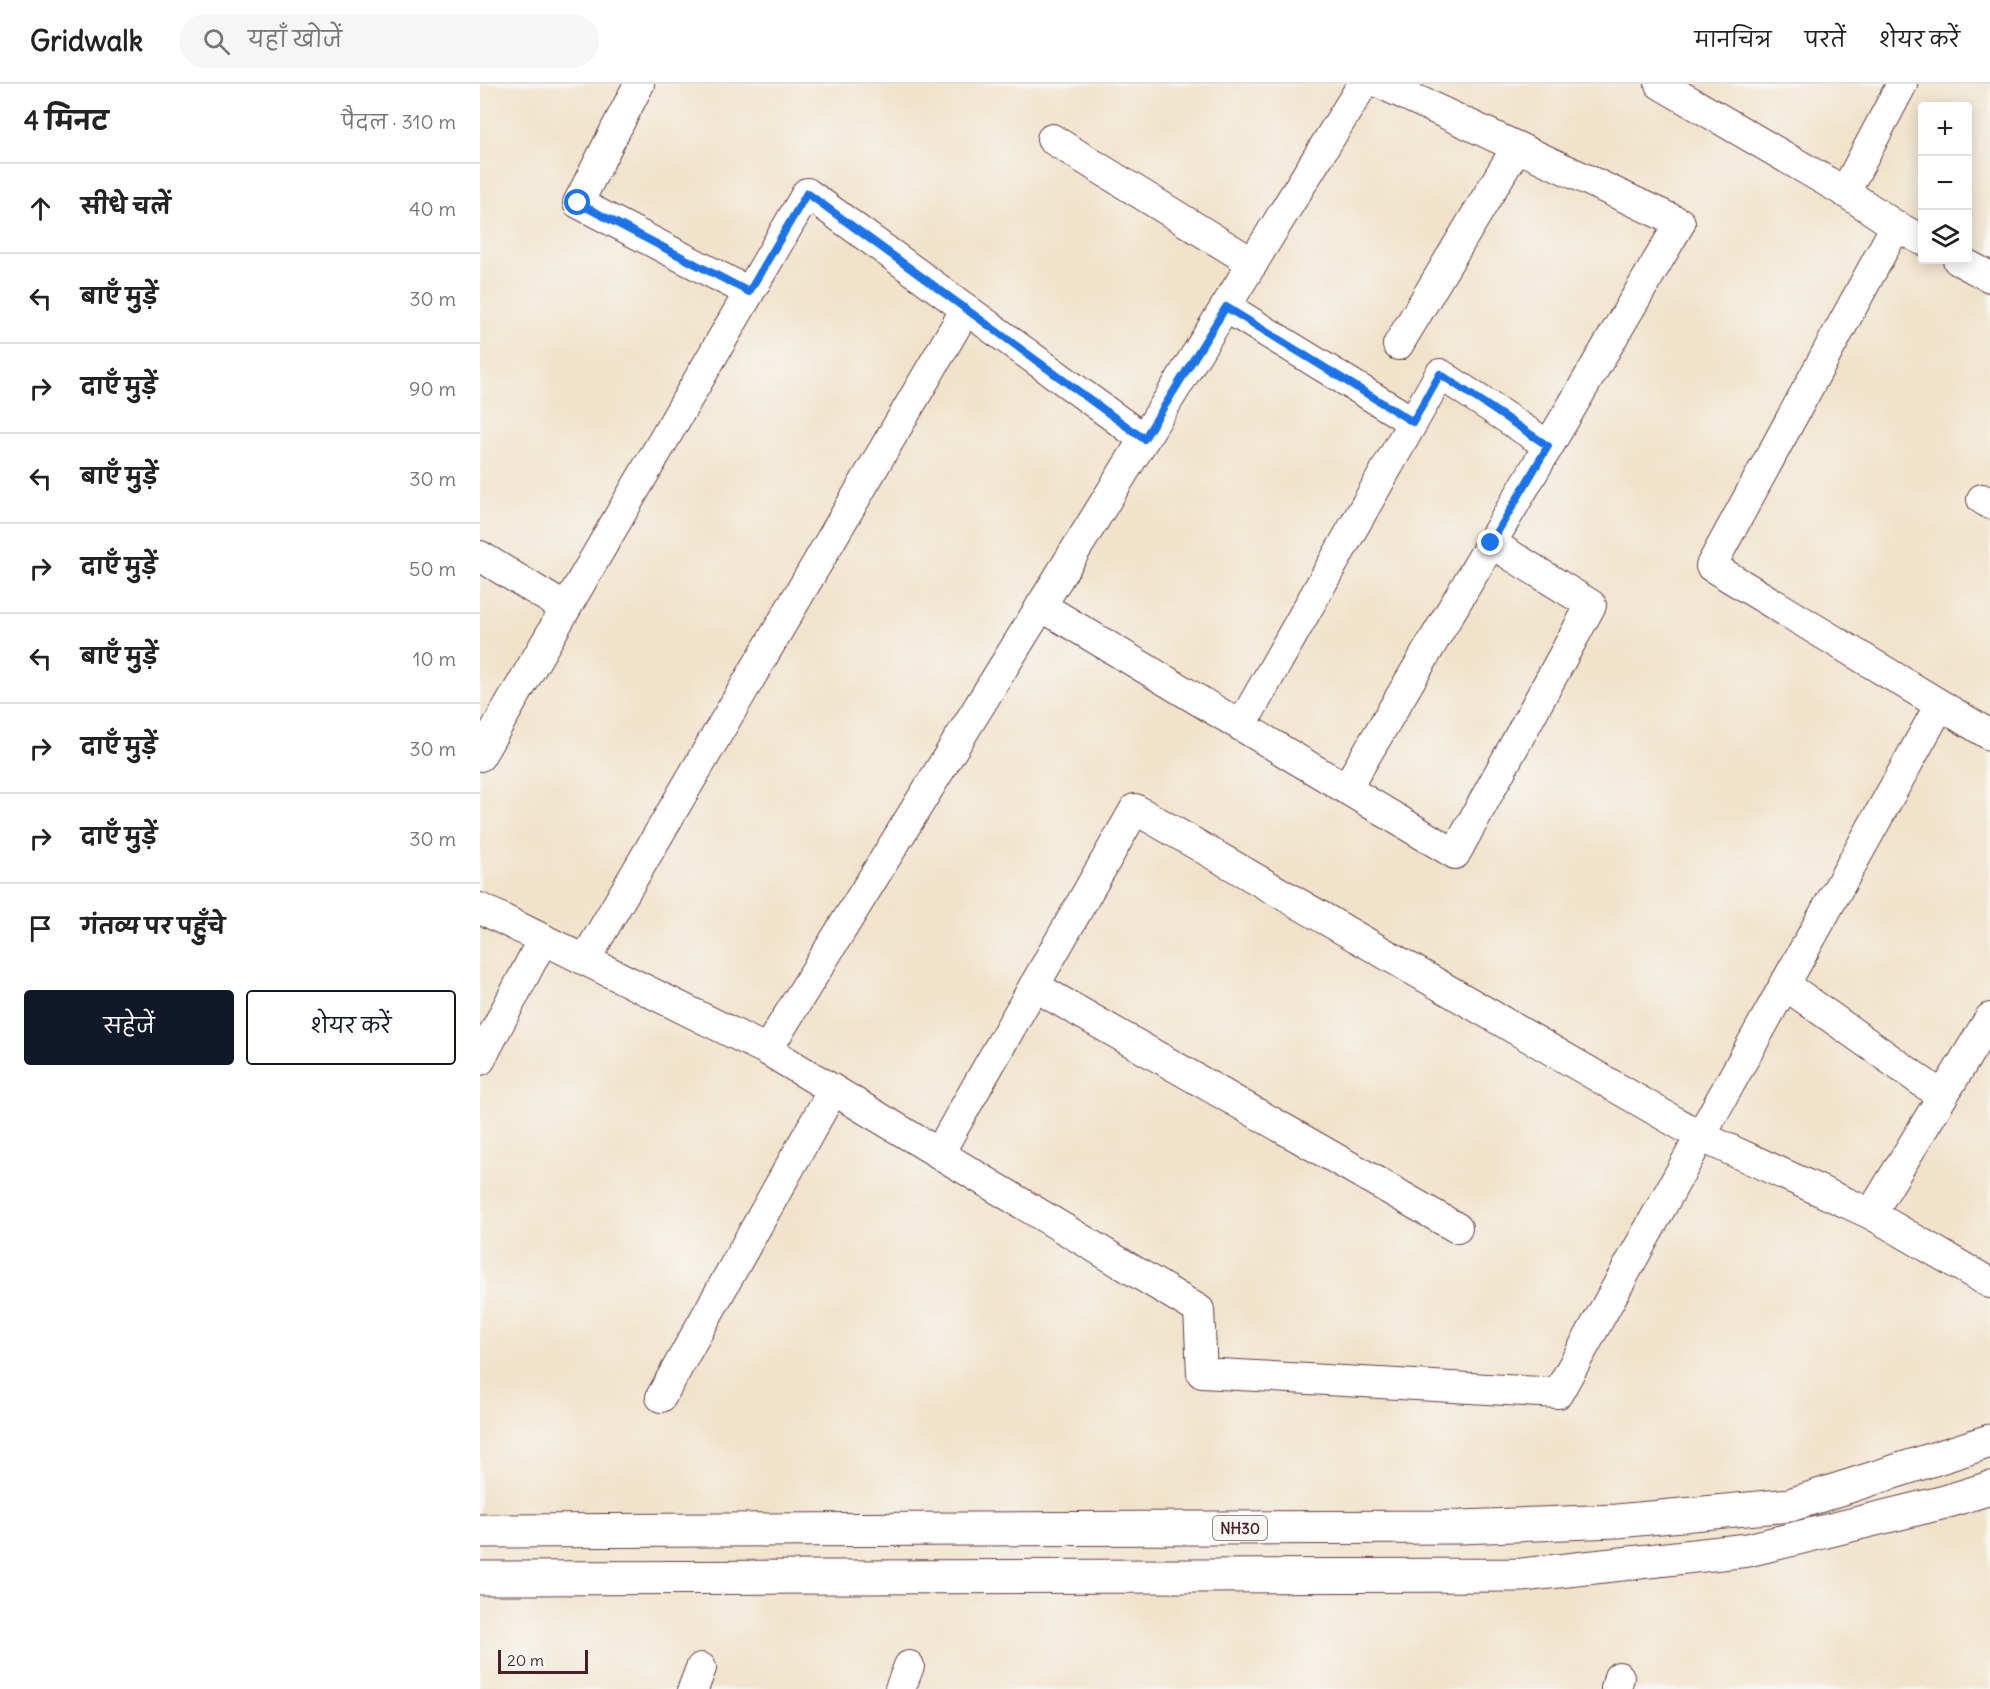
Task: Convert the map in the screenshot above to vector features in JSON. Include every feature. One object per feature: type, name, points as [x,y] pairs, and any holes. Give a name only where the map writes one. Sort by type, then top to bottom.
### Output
[{"type":"highway","name":"NH30","points":[[480,1531],[1461,1527],[1617,1521],[1790,1505],[1990,1441]]},
{"type":"highway","points":[[480,1578],[1522,1575],[1748,1550],[1945,1502],[1990,1488]]},
{"type":"street","points":[[639,84],[578,203],[749,292]]},
{"type":"street","points":[[767,1050],[1363,84]]},
{"type":"street","points":[[1346,789],[1680,223],[1382,84]]},
{"type":"street","points":[[1660,84],[1918,237]]},
{"type":"street","points":[[1845,192],[1902,84]]},
{"type":"street","points":[[1052,139],[1253,263]]},
{"type":"street","points":[[1398,345],[1517,147]]},
{"type":"street","points":[[480,756],[807,193],[1144,439]]},
{"type":"street","points":[[1896,226],[1711,566],[1990,735]]},
{"type":"street","points":[[1966,264],[1990,277]]},
{"type":"street","points":[[1226,307],[1413,422]]},
{"type":"street","points":[[585,960],[966,309]]},
{"type":"street","points":[[1241,726],[1440,374],[1548,446]]},
{"type":"street","points":[[1041,606],[1455,854],[1591,605],[1491,543]]},
{"type":"street","points":[[480,555],[565,608]]},
{"type":"street","points":[[480,908],[767,1050],[1199,1310],[1202,1372],[1558,1393],[1940,705]]},
{"type":"street","points":[[939,1154],[1135,809],[1700,1136],[1871,1214],[1990,1283]]},
{"type":"street","points":[[480,1060],[543,939]]},
{"type":"street","points":[[1784,984],[1942,1096]]},
{"type":"street","points":[[1034,986],[1458,1228]]},
{"type":"street","points":[[1871,1214],[1990,1018]]},
{"type":"street","points":[[661,1397],[833,1090]]},
{"type":"route","points":[[578,203],[749,292],[807,193],[1144,439],[1226,307],[1413,422],[1440,374],[1548,446],[1491,543]]}]
